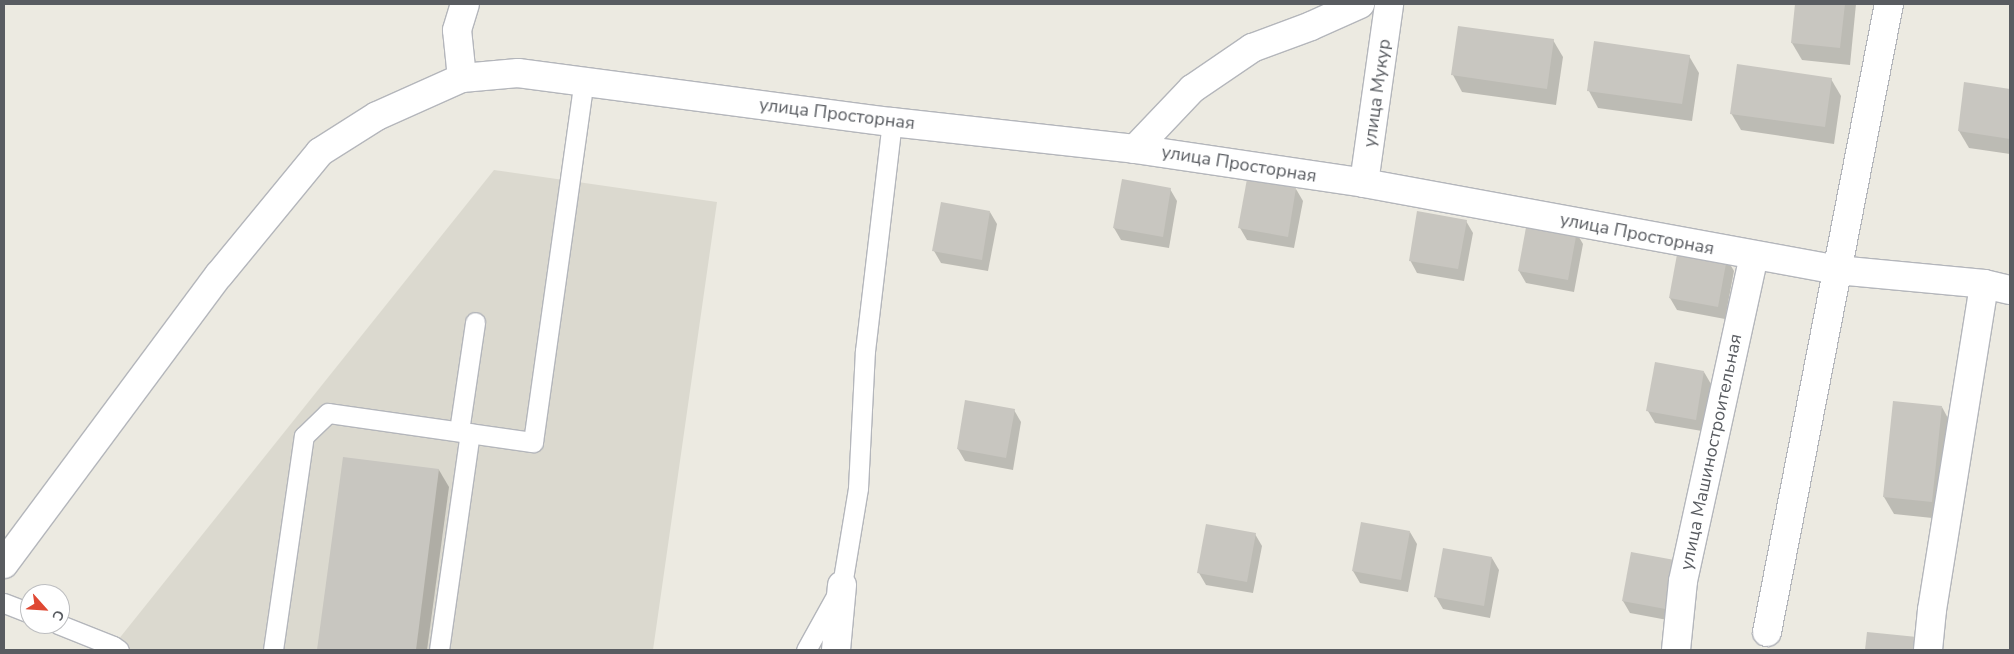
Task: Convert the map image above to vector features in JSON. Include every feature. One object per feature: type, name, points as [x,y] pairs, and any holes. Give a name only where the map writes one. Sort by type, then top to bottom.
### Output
[{"type":"street","points":[[462,78],[457,30],[465,4]]},
{"type":"street","points":[[1135,148],[1192,89],[1252,48],[1311,26],[1360,4]]},
{"type":"street","name":"улица Мукур","points":[[1364,183],[1389,4]]},
{"type":"street","points":[[1767,632],[1889,4]]},
{"type":"street","name":"улица Просторная","points":[[4,564],[219,275],[320,152],[378,116],[462,78],[518,73],[584,80],[892,122],[1135,148],[1364,183],[1837,270],[1984,284],[2010,290]]},
{"type":"street","name":"улица Машиностроительная","points":[[1676,650],[1683,581],[1754,256]]},
{"type":"street","points":[[1928,650],[1932,610],[1984,284]]},
{"type":"street","points":[[836,650],[842,586]]},
{"type":"lane","points":[[273,650],[304,436],[328,413],[533,442],[584,80]]},
{"type":"lane","points":[[806,650],[842,586],[858,488],[865,350],[892,122]]},
{"type":"lane","points":[[439,650],[475,322]]},
{"type":"lane","points":[[4,603],[20,609]]},
{"type":"lane","points":[[70,629],[119,650]]},
{"type":"shaded area","points":[[494,170],[717,202],[653,650],[110,650]]},
{"type":"building","points":[[1795,4],[1845,4],[1840,48],[1791,43]]},
{"type":"building","points":[[1458,26],[1554,39],[1547,89],[1451,75]]},
{"type":"building","points":[[1594,41],[1690,55],[1682,104],[1587,91]]},
{"type":"building","points":[[1737,64],[1832,78],[1825,127],[1730,114]]},
{"type":"building","points":[[1964,82],[2010,89],[2010,139],[1958,131]]},
{"type":"building","points":[[1122,179],[1171,188],[1163,237],[1113,228]]},
{"type":"building","points":[[1247,179],[1296,188],[1288,237],[1238,228]]},
{"type":"building","points":[[941,202],[990,211],[982,260],[932,251]]},
{"type":"building","points":[[1417,211],[1467,220],[1458,269],[1409,261]]},
{"type":"building","points":[[1527,222],[1577,231],[1568,280],[1518,271]]},
{"type":"building","points":[[1678,249],[1727,258],[1718,307],[1669,298]]},
{"type":"building","points":[[1655,362],[1704,371],[1696,420],[1646,411]]},
{"type":"building","points":[[965,400],[1015,409],[1006,458],[957,449]]},
{"type":"building","points":[[1893,401],[1942,406],[1932,502],[1883,497]]},
{"type":"building","points":[[343,457],[439,469],[416,650],[317,650]]},
{"type":"building","points":[[1361,522],[1410,531],[1401,580],[1352,571]]},
{"type":"building","points":[[1206,524],[1256,533],[1247,582],[1197,573]]},
{"type":"building","points":[[1443,548],[1492,557],[1484,606],[1434,597]]},
{"type":"building","points":[[1631,552],[1680,561],[1671,610],[1622,601]]},
{"type":"building","points":[[1867,632],[1917,637],[1915,650],[1865,650]]}]
